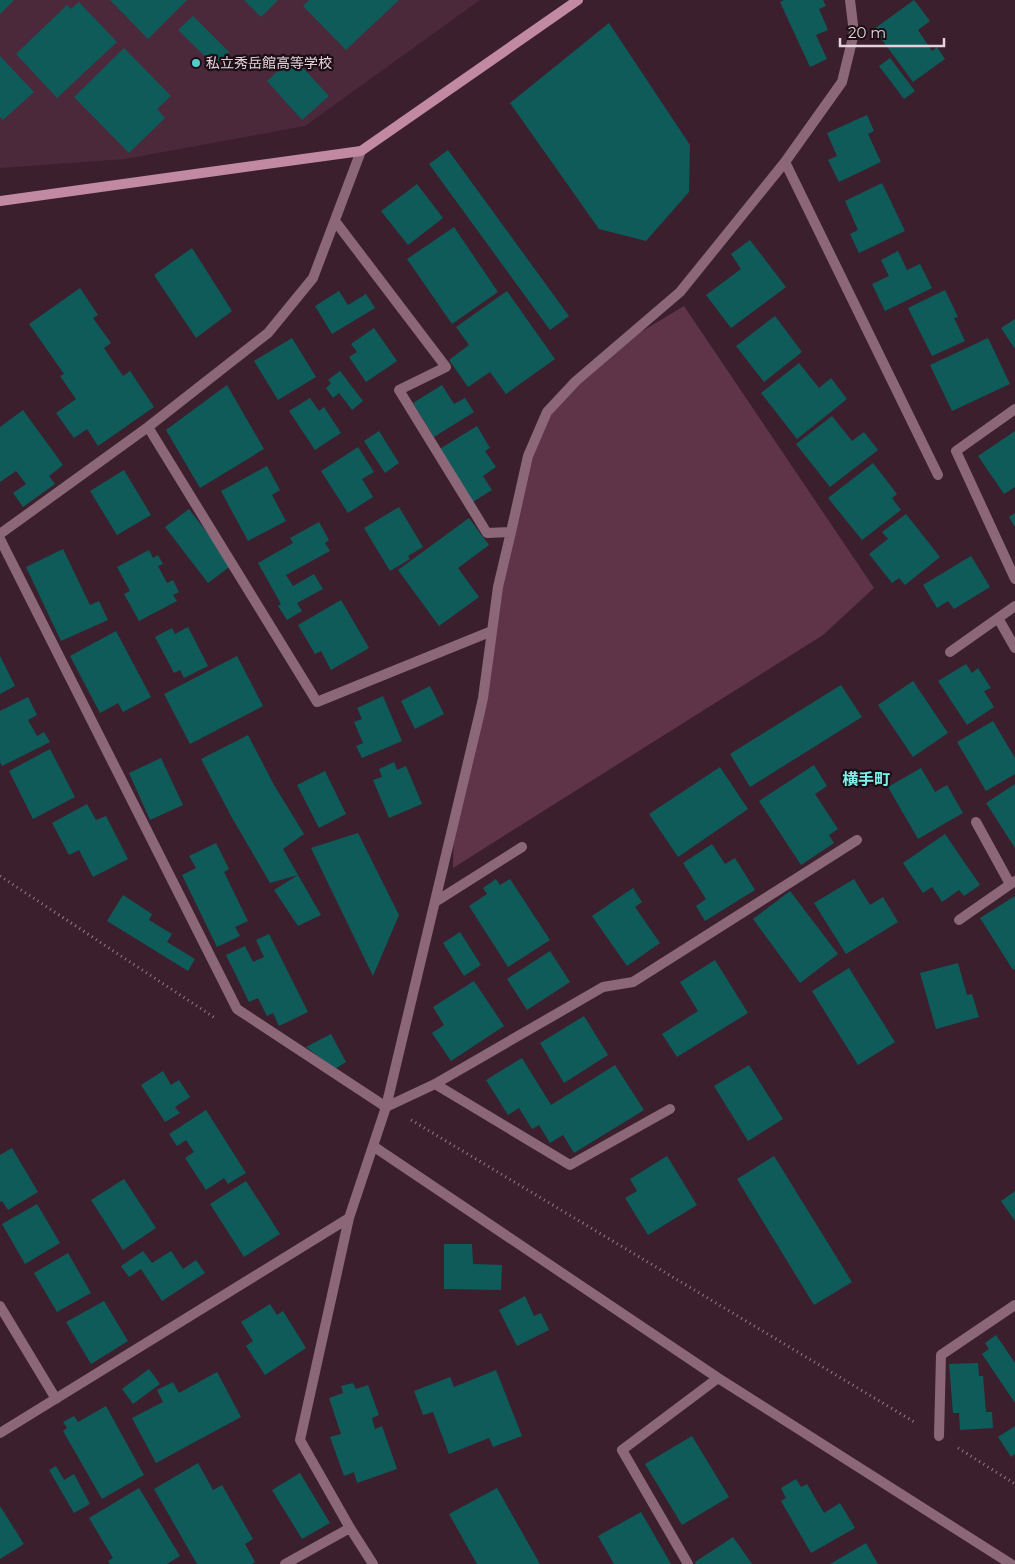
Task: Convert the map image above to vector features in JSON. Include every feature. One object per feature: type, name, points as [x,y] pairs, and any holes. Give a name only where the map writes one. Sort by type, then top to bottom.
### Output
[{"type":"street","points":[[0,201],[361,151],[578,0]]},
{"type":"street","points":[[373,1564],[350,1528],[300,1440],[349,1218],[386,1107],[483,698],[498,587],[528,456],[547,412],[576,381],[680,292],[785,162],[842,82],[854,33],[850,0]]},
{"type":"street","points":[[0,534],[148,427],[268,333],[313,278],[361,151]]},
{"type":"street","points":[[785,162],[938,475]]},
{"type":"street","points":[[335,221],[446,366],[399,390],[487,533],[511,532]]},
{"type":"street","points":[[1015,409],[956,451],[1015,579]]},
{"type":"street","points":[[148,427],[316,702],[492,631]]},
{"type":"street","points":[[0,539],[237,1009],[386,1107]]},
{"type":"street","points":[[950,652],[1015,606]]},
{"type":"street","points":[[998,618],[1015,648]]},
{"type":"street","points":[[959,920],[1013,882],[976,822]]},
{"type":"street","points":[[386,1107],[435,1084],[603,987],[633,982],[857,840]]},
{"type":"street","points":[[435,902],[522,846]]},
{"type":"street","points":[[435,1084],[570,1165],[670,1109]]},
{"type":"street","points":[[373,1146],[718,1378],[1011,1564]]},
{"type":"street","points":[[0,1433],[349,1218]]},
{"type":"street","points":[[939,1436],[941,1355],[1015,1305]]},
{"type":"street","points":[[0,1306],[56,1399]]},
{"type":"street","points":[[688,1564],[622,1450],[718,1378]]},
{"type":"street","points":[[285,1564],[350,1528]]},
{"type":"path","points":[[0,876],[219,1020]]},
{"type":"path","points":[[380,1125],[409,1119],[939,1436],[1015,1484]]},
{"type":"shaded area","name":"私立秀岳館高等学校","points":[[0,0],[480,0],[305,126],[125,159],[0,168]]},
{"type":"shaded area","points":[[684,306],[874,588],[823,635],[453,868],[454,818],[479,716],[501,575],[533,444],[562,397],[616,347]]},
{"type":"building","points":[[0,0],[14,0],[0,14]]},
{"type":"building","points":[[110,0],[187,0],[148,39]]},
{"type":"building","points":[[244,0],[278,0],[261,17]]},
{"type":"building","points":[[309,0],[399,0],[346,50],[303,6]]},
{"type":"building","points":[[784,0],[823,0],[826,6],[819,9],[828,30],[816,35],[827,59],[810,67],[780,2]]},
{"type":"building","points":[[914,0],[930,21],[918,30],[932,51],[937,47],[945,59],[913,82],[874,29]]},
{"type":"building","points":[[79,2],[117,42],[57,98],[16,54],[67,5],[71,9]]},
{"type":"building","points":[[193,16],[229,52],[215,66],[178,30]]},
{"type":"building","points":[[609,23],[690,145],[689,192],[646,241],[599,229],[510,103]]},
{"type":"building","points":[[124,48],[171,96],[157,109],[165,118],[129,153],[74,97]]},
{"type":"building","points":[[0,56],[34,92],[3,120],[0,117]]},
{"type":"building","points":[[293,57],[329,96],[302,120],[267,81]]},
{"type":"building","points":[[890,58],[915,91],[904,99],[879,66]]},
{"type":"building","points":[[867,115],[874,131],[868,134],[881,162],[839,182],[828,160],[837,156],[827,133]]},
{"type":"building","points":[[448,150],[569,316],[550,330],[429,164]]},
{"type":"building","points":[[882,183],[905,231],[859,253],[850,234],[858,230],[845,201]]},
{"type":"building","points":[[417,184],[443,218],[408,245],[381,211]]},
{"type":"building","points":[[454,227],[498,292],[452,324],[407,259]]},
{"type":"building","points":[[750,240],[786,287],[731,328],[706,295],[741,269],[731,254]]},
{"type":"building","points":[[192,248],[232,311],[196,338],[154,275]]},
{"type":"building","points":[[898,251],[907,270],[920,264],[932,288],[885,311],[872,284],[889,276],[881,260]]},
{"type":"building","points":[[80,288],[98,315],[93,318],[111,343],[104,348],[123,376],[130,371],[154,407],[98,446],[87,429],[74,438],[56,413],[76,399],[60,376],[64,374],[29,324]]},
{"type":"building","points":[[945,290],[958,317],[954,318],[965,341],[932,356],[908,308]]},
{"type":"building","points":[[339,291],[348,305],[366,294],[375,308],[332,334],[315,306]]},
{"type":"building","points":[[507,291],[555,359],[506,394],[490,372],[468,387],[449,360],[469,345],[456,327]]},
{"type":"building","points":[[775,316],[802,352],[764,382],[736,346]]},
{"type":"building","points":[[1015,319],[1015,349],[1001,328]]},
{"type":"building","points":[[374,328],[397,361],[366,382],[349,357],[357,352],[351,344]]},
{"type":"building","points":[[292,338],[316,377],[278,400],[254,361]]},
{"type":"building","points":[[988,338],[1010,384],[952,411],[930,365]]},
{"type":"building","points":[[799,363],[819,388],[831,378],[847,399],[797,439],[761,393]]},
{"type":"building","points":[[340,371],[363,401],[352,410],[339,393],[333,398],[326,388],[331,383],[328,380]]},
{"type":"building","points":[[227,385],[264,449],[200,488],[166,430]]},
{"type":"building","points":[[442,385],[454,404],[465,398],[474,412],[434,437],[413,403]]},
{"type":"building","points":[[310,398],[319,411],[324,407],[341,433],[315,450],[289,411]]},
{"type":"building","points":[[23,410],[63,465],[49,476],[55,484],[23,507],[13,493],[26,484],[16,471],[0,482],[0,427]]},
{"type":"building","points":[[832,416],[852,441],[864,432],[878,450],[830,487],[796,444]]},
{"type":"building","points":[[477,426],[490,448],[485,451],[496,467],[483,476],[492,490],[471,503],[438,450]]},
{"type":"building","points":[[379,431],[399,463],[385,473],[364,441]]},
{"type":"building","points":[[1015,431],[1015,487],[1004,494],[978,456]]},
{"type":"building","points":[[358,447],[374,472],[362,479],[373,497],[348,513],[321,471]]},
{"type":"building","points":[[873,463],[897,494],[892,498],[901,510],[862,540],[828,498]]},
{"type":"building","points":[[267,466],[280,490],[272,495],[286,521],[248,541],[221,491]]},
{"type":"building","points":[[124,470],[151,515],[117,535],[90,491]]},
{"type":"building","points":[[399,507],[423,547],[408,556],[410,559],[390,571],[364,528]]},
{"type":"building","points":[[189,509],[232,565],[208,583],[165,527]]},
{"type":"building","points":[[1015,513],[1015,527],[1009,517]]},
{"type":"building","points":[[906,514],[940,557],[905,585],[899,578],[892,583],[869,554],[888,539],[882,532]]},
{"type":"building","points":[[469,518],[489,545],[458,568],[479,597],[439,626],[398,570]]},
{"type":"building","points":[[319,522],[329,540],[325,543],[330,551],[286,575],[293,586],[314,574],[323,589],[297,603],[302,611],[287,620],[278,606],[281,604],[258,563],[293,543],[290,538]]},
{"type":"building","points":[[63,549],[90,605],[99,601],[108,620],[61,641],[26,567]]},
{"type":"building","points":[[149,550],[153,558],[158,555],[163,564],[158,566],[167,583],[173,580],[179,592],[173,595],[177,601],[139,621],[124,594],[130,591],[117,567]]},
{"type":"building","points":[[971,556],[990,587],[954,609],[948,601],[937,608],[923,585]]},
{"type":"building","points":[[341,600],[369,648],[331,670],[321,651],[315,654],[298,625]]},
{"type":"building","points":[[188,627],[208,666],[184,678],[180,670],[174,673],[155,637],[172,628],[175,634]]},
{"type":"building","points":[[116,631],[151,697],[123,712],[118,703],[100,713],[70,656]]},
{"type":"building","points":[[0,656],[15,686],[0,694]]},
{"type":"building","points":[[237,656],[263,706],[190,744],[164,694]]},
{"type":"building","points":[[966,664],[972,673],[978,668],[991,688],[984,691],[994,707],[967,725],[938,681]]},
{"type":"building","points":[[913,681],[948,733],[913,757],[878,705]]},
{"type":"building","points":[[841,685],[862,717],[750,787],[730,754]]},
{"type":"building","points":[[430,686],[444,714],[415,729],[401,701]]},
{"type":"building","points":[[383,696],[402,741],[362,758],[356,746],[363,743],[354,722],[362,719],[357,708]]},
{"type":"building","points":[[28,697],[37,715],[28,720],[37,736],[44,732],[50,742],[2,766],[0,762],[0,711]]},
{"type":"building","points":[[993,721],[1015,758],[1015,774],[986,791],[957,742]]},
{"type":"building","points":[[248,735],[274,785],[304,834],[283,849],[298,875],[270,883],[231,816],[201,759]]},
{"type":"building","points":[[50,749],[75,797],[33,819],[9,771]]},
{"type":"building","points":[[161,758],[183,805],[150,820],[129,773]]},
{"type":"building","points":[[394,762],[397,770],[406,766],[422,804],[389,818],[373,780],[382,777],[379,769]]},
{"type":"building","points":[[814,765],[827,786],[815,794],[838,829],[829,835],[834,843],[801,865],[759,801]]},
{"type":"building","points":[[720,767],[748,809],[678,857],[649,814]]},
{"type":"building","points":[[921,768],[935,792],[947,785],[963,813],[918,839],[888,787]]},
{"type":"building","points":[[325,771],[346,814],[319,828],[297,785]]},
{"type":"building","points":[[1015,784],[1015,848],[986,803]]},
{"type":"building","points":[[87,804],[96,820],[106,816],[128,859],[93,877],[79,850],[69,855],[52,823]]},
{"type":"building","points":[[358,833],[399,915],[373,976],[311,848]]},
{"type":"building","points":[[945,834],[980,885],[964,896],[959,890],[942,902],[932,887],[923,893],[903,863]]},
{"type":"building","points":[[216,843],[229,869],[224,872],[248,921],[235,927],[240,936],[217,947],[182,875],[196,868],[189,856]]},
{"type":"building","points":[[712,844],[725,864],[735,858],[755,890],[705,921],[696,906],[706,899],[683,863]]},
{"type":"building","points":[[298,875],[321,915],[298,926],[274,890]]},
{"type":"building","points":[[496,879],[500,885],[510,879],[550,940],[508,967],[469,906],[487,894],[483,888]]},
{"type":"building","points":[[854,879],[870,905],[883,897],[898,922],[846,954],[814,903]]},
{"type":"building","points":[[633,888],[642,902],[635,907],[660,943],[627,966],[592,916]]},
{"type":"building","points":[[790,891],[838,954],[800,983],[753,919]]},
{"type":"building","points":[[123,895],[152,914],[149,920],[172,934],[167,942],[195,959],[188,971],[107,921]]},
{"type":"building","points":[[1015,896],[1015,969],[1013,970],[980,918]]},
{"type":"building","points":[[460,932],[481,965],[464,976],[443,943]]},
{"type":"building","points":[[269,934],[308,1012],[279,1026],[273,1013],[267,1016],[258,998],[249,1002],[226,955],[245,946],[253,962],[264,957],[256,940]]},
{"type":"building","points":[[550,951],[570,982],[527,1010],[507,979]]},
{"type":"building","points":[[715,960],[748,1013],[677,1057],[662,1034],[698,1011],[680,982]]},
{"type":"building","points":[[958,963],[967,995],[972,994],[979,1017],[936,1029],[920,973]]},
{"type":"building","points":[[849,968],[895,1042],[858,1065],[812,991]]},
{"type":"building","points":[[474,981],[504,1026],[451,1061],[432,1033],[444,1025],[433,1007]]},
{"type":"building","points":[[584,1016],[608,1055],[564,1083],[540,1043]]},
{"type":"building","points":[[331,1034],[346,1062],[335,1069],[306,1047]]},
{"type":"building","points":[[522,1058],[551,1105],[615,1065],[644,1110],[574,1153],[563,1135],[550,1143],[539,1125],[532,1129],[519,1108],[508,1115],[486,1080]]},
{"type":"building","points":[[749,1065],[783,1119],[748,1141],[714,1086]]},
{"type":"building","points":[[163,1071],[171,1085],[179,1080],[190,1097],[175,1107],[180,1113],[165,1122],[141,1085]]},
{"type":"building","points":[[206,1110],[246,1173],[228,1184],[224,1178],[206,1190],[185,1158],[194,1152],[186,1140],[177,1146],[169,1134]]},
{"type":"building","points":[[12,1148],[38,1192],[8,1210],[2,1201],[0,1202],[0,1155]]},
{"type":"building","points":[[667,1156],[697,1205],[648,1235],[625,1198],[637,1191],[630,1179]]},
{"type":"building","points":[[774,1156],[852,1282],[814,1305],[737,1179]]},
{"type":"building","points":[[124,1179],[156,1228],[123,1250],[91,1200]]},
{"type":"building","points":[[246,1181],[280,1234],[244,1257],[210,1204]]},
{"type":"building","points":[[1015,1191],[1015,1221],[1001,1201]]},
{"type":"building","points":[[37,1204],[60,1243],[25,1264],[2,1224]]},
{"type":"building","points":[[444,1244],[472,1244],[473,1264],[502,1265],[501,1290],[444,1289]]},
{"type":"building","points":[[143,1251],[152,1263],[171,1251],[183,1269],[196,1260],[205,1273],[162,1301],[141,1269],[129,1277],[121,1266]]},
{"type":"building","points":[[68,1253],[91,1293],[57,1312],[34,1273]]},
{"type":"building","points":[[525,1296],[534,1316],[541,1313],[549,1330],[517,1346],[499,1310]]},
{"type":"building","points":[[104,1301],[128,1341],[91,1364],[66,1322]]},
{"type":"building","points":[[270,1304],[277,1315],[283,1311],[306,1348],[265,1375],[246,1346],[253,1341],[241,1322]]},
{"type":"building","points":[[996,1335],[1015,1363],[1015,1403],[982,1354],[989,1349],[985,1343]]},
{"type":"building","points":[[978,1363],[979,1376],[983,1376],[986,1412],[992,1412],[993,1428],[960,1430],[959,1413],[953,1413],[949,1364]]},
{"type":"building","points":[[149,1369],[160,1384],[133,1404],[122,1389]]},
{"type":"building","points":[[496,1370],[522,1436],[493,1447],[489,1438],[449,1454],[433,1412],[423,1415],[414,1391],[450,1377],[454,1387]]},
{"type":"building","points":[[217,1372],[241,1417],[156,1463],[132,1418],[163,1402],[157,1390],[173,1382],[179,1393]]},
{"type":"building","points":[[353,1383],[356,1389],[368,1385],[379,1415],[372,1418],[375,1429],[382,1426],[397,1469],[357,1483],[354,1472],[344,1476],[330,1437],[341,1434],[329,1398],[343,1393],[341,1386]]},
{"type":"building","points":[[106,1406],[144,1475],[102,1499],[63,1431],[67,1428],[63,1422],[74,1416],[78,1422]]},
{"type":"building","points":[[1015,1426],[1015,1454],[1011,1457],[998,1437]]},
{"type":"building","points":[[692,1436],[729,1497],[682,1525],[645,1464]]},
{"type":"building","points":[[198,1463],[213,1490],[222,1485],[253,1539],[245,1544],[255,1562],[252,1564],[197,1564],[154,1489]]},
{"type":"building","points":[[56,1466],[64,1480],[74,1474],[90,1504],[74,1513],[49,1470]]},
{"type":"building","points":[[300,1473],[330,1523],[302,1539],[272,1490]]},
{"type":"building","points":[[796,1479],[801,1487],[807,1484],[824,1513],[840,1503],[855,1528],[811,1553],[781,1501],[786,1498],[781,1488]]},
{"type":"building","points":[[139,1488],[180,1556],[167,1564],[110,1564],[108,1561],[113,1558],[89,1518]]},
{"type":"building","points":[[497,1488],[540,1564],[477,1564],[449,1514]]},
{"type":"building","points":[[0,1506],[24,1544],[0,1559]]},
{"type":"building","points":[[641,1512],[671,1564],[614,1564],[598,1536]]},
{"type":"building","points":[[733,1537],[752,1564],[696,1564],[695,1562]]},
{"type":"building","points":[[866,1543],[878,1564],[830,1564]]},
{"type":"place","name":"私立秀岳館高等学校","points":[[196,63]]},
{"type":"district","name":"横手町","points":[[866,779]]}]
